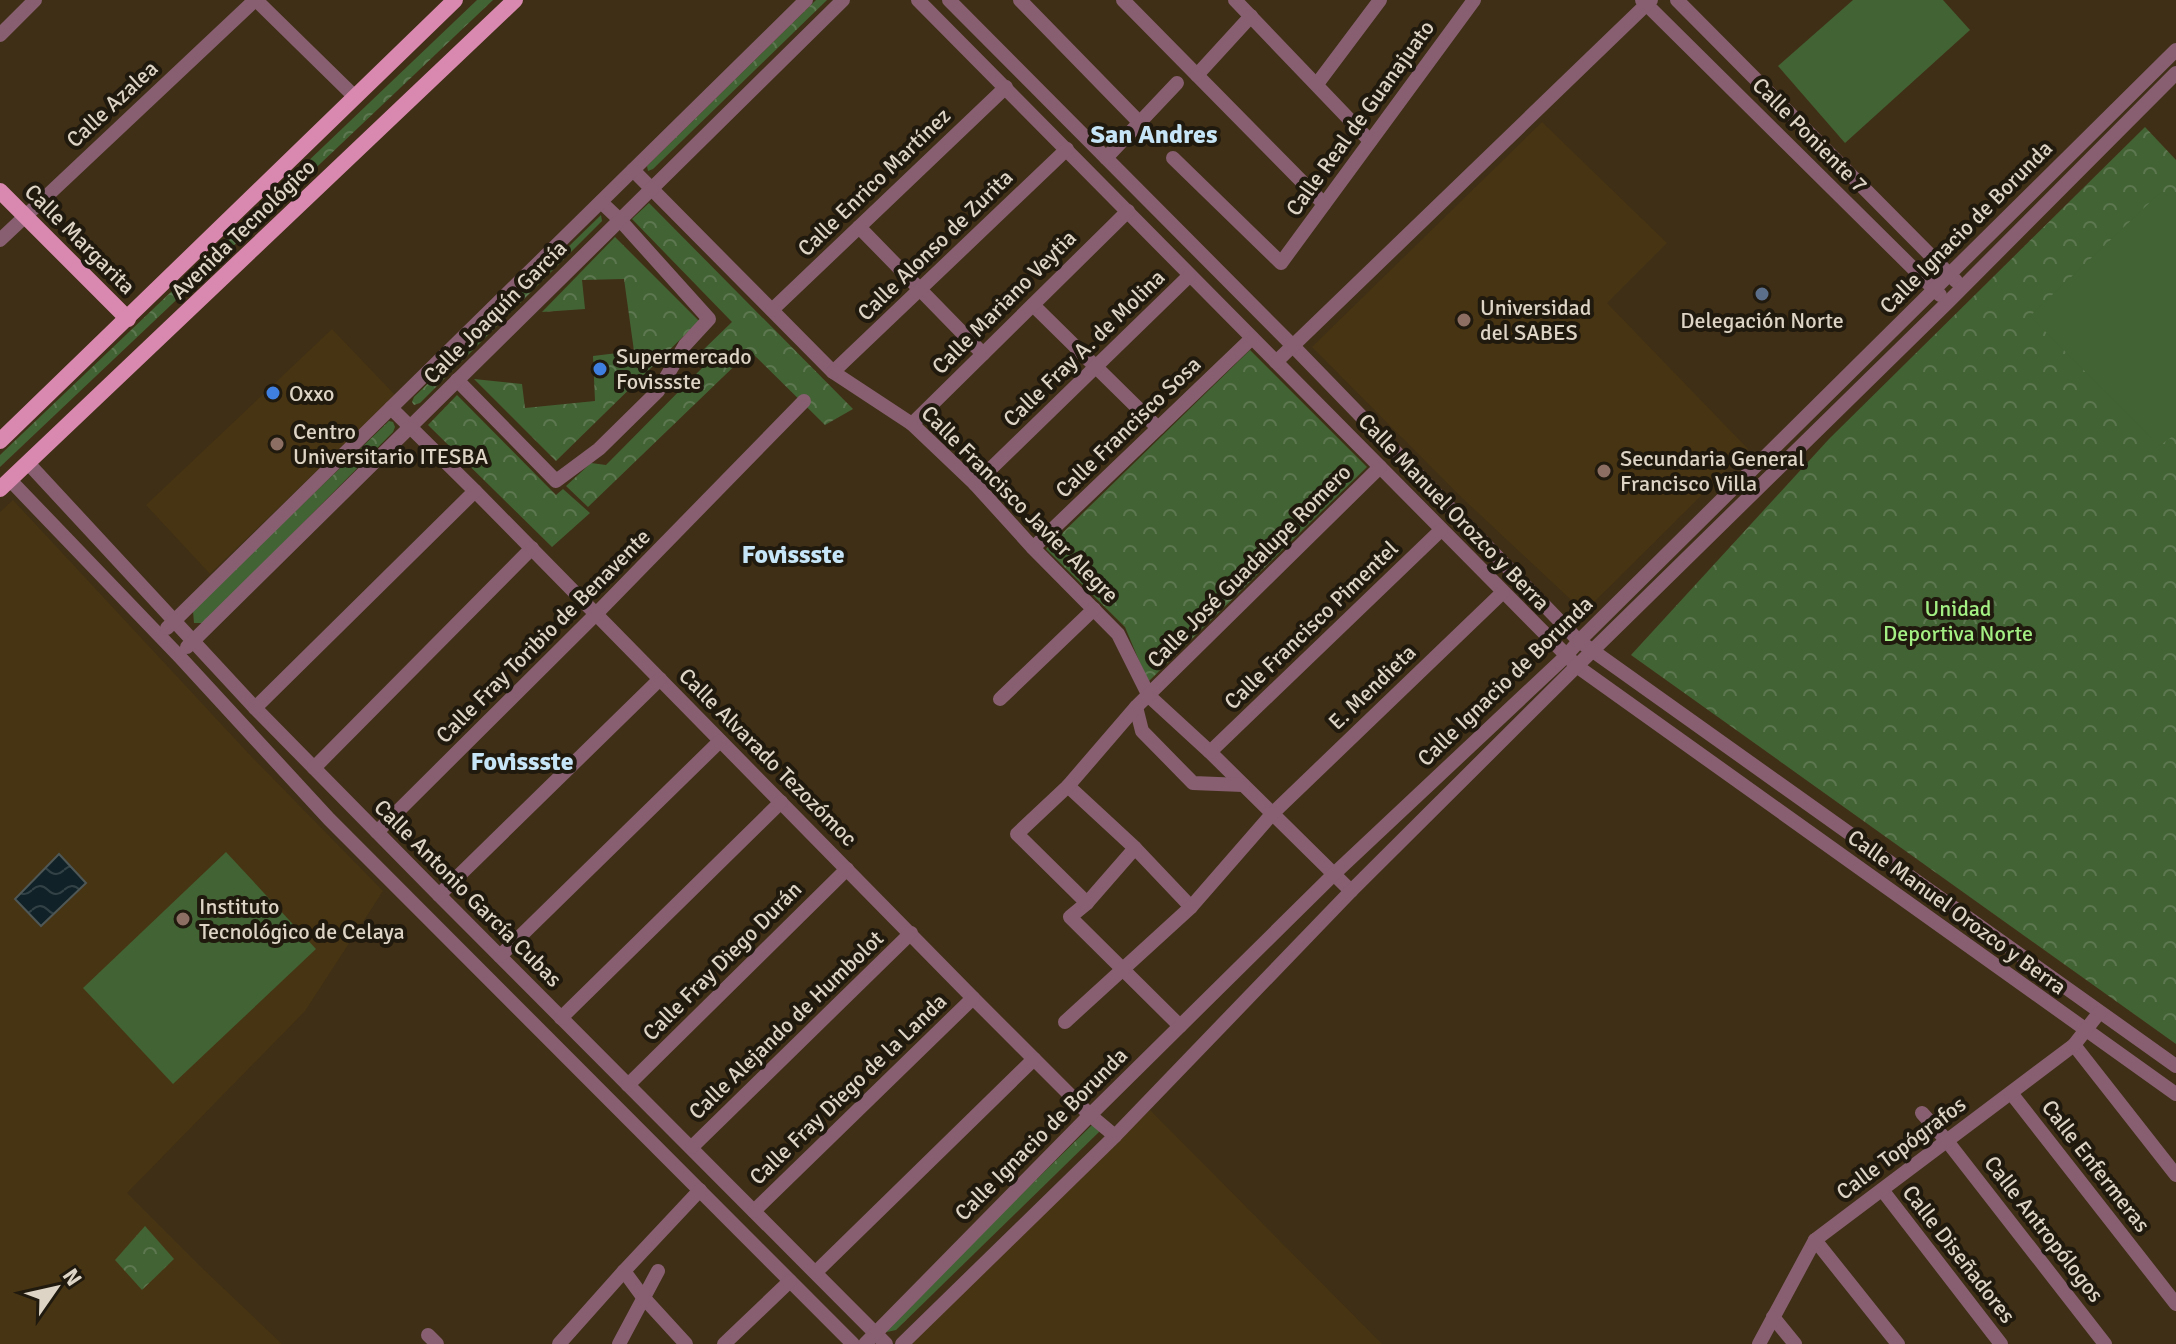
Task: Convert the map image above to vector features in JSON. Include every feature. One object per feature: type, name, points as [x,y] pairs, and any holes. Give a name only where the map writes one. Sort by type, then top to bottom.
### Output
[{"type":"main road","name":"Avenida Tecnológico","points":[[0,441],[455,0]]},
{"type":"main road","name":"Avenida Tecnológico","points":[[5,484],[515,0]]},
{"type":"main road","name":"Calle Margarita","points":[[0,191],[128,319]]},
{"type":"street","points":[[0,35],[35,0]]},
{"type":"street","points":[[255,0],[355,97]]},
{"type":"street","name":"Calle Azalea","points":[[0,240],[255,0]]},
{"type":"street","name":"Calle Joaquín García","points":[[160,636],[806,0]]},
{"type":"street","name":"Calle Joaquín García","points":[[179,656],[843,0]]},
{"type":"street","name":"Calle Manuel Orozco y Berra","points":[[918,0],[1565,657],[2176,1094]]},
{"type":"street","name":"Calle Manuel Orozco y Berra","points":[[949,0],[1591,652],[2176,1066]]},
{"type":"street","points":[[1020,0],[1140,123]]},
{"type":"street","points":[[1123,0],[1324,204]]},
{"type":"street","points":[[1235,0],[1370,141]]},
{"type":"street","name":"Calle Poniente 7","points":[[1677,0],[1962,287]]},
{"type":"street","name":"Calle Real de Guanajuato","points":[[1173,158],[1281,263],[1472,1]]},
{"type":"street","points":[[1276,362],[1646,2]]},
{"type":"street","name":"Calle Poniente 7","points":[[1646,2],[1948,302]]},
{"type":"street","points":[[1317,84],[1371,3]]},
{"type":"street","points":[[1197,75],[1251,16]]},
{"type":"street","name":"Calle Ignacio de Borunda","points":[[875,1340],[1090,1115],[1335,873],[1565,657],[2176,50]]},
{"type":"street","name":"Calle Ignacio de Borunda","points":[[902,1344],[1115,1136],[1351,891],[2176,73]]},
{"type":"street","points":[[1106,158],[1177,83]]},
{"type":"street","name":"Calle Enrico Martínez","points":[[772,310],[1006,87]]},
{"type":"street","name":"Calle Alonso de Zurita","points":[[833,372],[1067,149]]},
{"type":"street","name":"Calle Francisco Javier Alegre","points":[[633,170],[833,372],[912,424],[975,484],[1118,634],[1149,696],[1351,891]]},
{"type":"street","points":[[457,380],[556,481],[599,449],[658,391],[685,345],[709,319],[601,202]]},
{"type":"street","name":"Calle Mariano Veytia","points":[[912,424],[1128,211]]},
{"type":"street","points":[[859,227],[983,354]]},
{"type":"street","name":"Calle Fray A. de Molina","points":[[975,484],[1189,276]]},
{"type":"street","points":[[1033,305],[1158,428]]},
{"type":"street","name":"Calle Francisco Sosa","points":[[1033,548],[1252,338]]},
{"type":"street","name":"Calle Fray Toribio de Benavente","points":[[377,832],[804,401]]},
{"type":"street","name":"Calle Alvarado Tezozómoc","points":[[391,408],[973,998],[1115,1136]]},
{"type":"street","name":"Calle Antonio García Cubas","points":[[28,463],[255,708],[816,1272],[875,1340]]},
{"type":"street","name":"Calle José Guadalupe Romero","points":[[1087,903],[1017,834],[1068,786],[1136,707],[1380,467]]},
{"type":"street","name":"Calle Antonio García Cubas","points":[[5,484],[108,582],[329,819],[853,1344]]},
{"type":"street","points":[[255,708],[475,491]]},
{"type":"street","name":"Calle Francisco Pimentel","points":[[1210,752],[1441,530]]},
{"type":"street","points":[[314,768],[532,548]]},
{"type":"street","points":[[108,582],[124,567]]},
{"type":"street","name":"E. Mendieta","points":[[1065,1022],[1191,907],[1272,814],[1503,592]]},
{"type":"street","points":[[1000,699],[1094,609]]},
{"type":"street","points":[[439,895],[660,679]]},
{"type":"street","points":[[1136,707],[1142,731],[1193,783],[1243,785]]},
{"type":"street","points":[[500,956],[720,741]]},
{"type":"street","points":[[1068,786],[1135,848],[1191,907]]},
{"type":"street","points":[[329,819],[347,801]]},
{"type":"street","points":[[561,1018],[781,802]]},
{"type":"street","points":[[1135,848],[1087,903],[1070,917],[1180,1026]]},
{"type":"street","name":"Calle Fray Diego Durán","points":[[628,1085],[847,869]]},
{"type":"street","name":"Calle Alejando de Humbolot","points":[[692,1147],[911,933]]},
{"type":"street","name":"Calle Fray Diego de la Landa","points":[[754,1211],[973,998]]},
{"type":"street","name":"Calle Topógrafos","points":[[1759,1344],[1815,1240],[2074,1045],[2099,1013]]},
{"type":"street","points":[[2074,1045],[2176,1175]]},
{"type":"street","points":[[816,1272],[1034,1059]]},
{"type":"street","name":"Calle Enfermeras","points":[[2011,1093],[2176,1304]]},
{"type":"street","name":"Calle Antropólogos","points":[[1922,1113],[2105,1344]]},
{"type":"street","points":[[559,1344],[700,1190]]},
{"type":"street","name":"Calle Diseñadores","points":[[1883,1191],[2001,1344]]},
{"type":"street","points":[[1815,1240],[1898,1344]]},
{"type":"street","points":[[624,1271],[686,1344]]},
{"type":"street","points":[[619,1344],[658,1271]]},
{"type":"street","points":[[724,1344],[790,1281]]},
{"type":"street","points":[[1773,1317],[1795,1344]]},
{"type":"shaded area","points":[[1542,122],[1667,243],[1607,303],[1748,449],[1584,612],[1458,494],[1312,347]]},
{"type":"shaded area","name":"Centro Universitario ITESBA","points":[[332,329],[395,395],[210,574],[146,505]]},
{"type":"shaded area","name":"Instituto Tecnológico de Celaya","points":[[13,500],[249,754],[383,891],[305,1011],[127,1193],[282,1344],[0,1344],[0,512]]},
{"type":"shaded area","points":[[1150,1110],[1382,1344],[912,1344],[1033,1223]]},
{"type":"green space","points":[[477,0],[493,0],[0,467],[0,455]]},
{"type":"green space","points":[[816,0],[827,0],[648,171],[647,166]]},
{"type":"green space","points":[[1853,0],[1943,0],[1970,30],[1845,143],[1778,66]]},
{"type":"green space","name":"Unidad Deportiva Norte","points":[[2145,127],[2176,160],[2176,1044],[1631,655],[1829,439]]},
{"type":"green space","points":[[2161,192],[2176,201],[2176,434],[2159,446],[2030,316]]},
{"type":"green space","points":[[649,203],[853,409],[825,425],[750,351],[588,507],[566,486],[591,463],[606,465],[705,365],[703,350],[732,322],[632,219]]},
{"type":"green space","points":[[601,215],[602,221],[420,403],[414,405],[414,397]]},
{"type":"green space","points":[[615,237],[699,321],[556,461],[474,379],[522,384],[525,408],[595,401],[593,356],[634,351],[624,279],[582,280],[585,309],[542,312]]},
{"type":"green space","points":[[1250,350],[1367,467],[1148,682],[1125,627],[1046,549]]},
{"type":"green space","points":[[457,395],[556,495],[563,489],[590,513],[552,547],[428,425]]},
{"type":"green space","points":[[389,421],[395,427],[393,432],[204,623],[194,623],[193,611],[199,604]]},
{"type":"green space","points":[[226,852],[316,949],[173,1084],[83,988]]},
{"type":"green space","points":[[1095,1122],[1100,1131],[896,1330],[887,1332],[889,1324]]},
{"type":"green space","points":[[145,1226],[174,1259],[142,1290],[115,1260]]},
{"type":"water","points":[[59,854],[86,883],[41,926],[15,899]]},
{"type":"place","name":"Delegación Norte","points":[[1762,294]]},
{"type":"place","name":"Universidad del SABES","points":[[1464,320]]},
{"type":"place","name":"Supermercado Fovissste","points":[[600,369]]},
{"type":"place","name":"Oxxo","points":[[273,393]]},
{"type":"place","name":"Centro Universitario ITESBA","points":[[277,444]]},
{"type":"place","name":"Secundaria General Francisco Villa","points":[[1604,471]]},
{"type":"place","name":"Instituto Tecnológico de Celaya","points":[[183,919]]},
{"type":"district","name":"San Andres","points":[[1154,135]]},
{"type":"district","name":"Fovissste","points":[[793,555]]},
{"type":"district","name":"Fovissste","points":[[522,762]]}]
